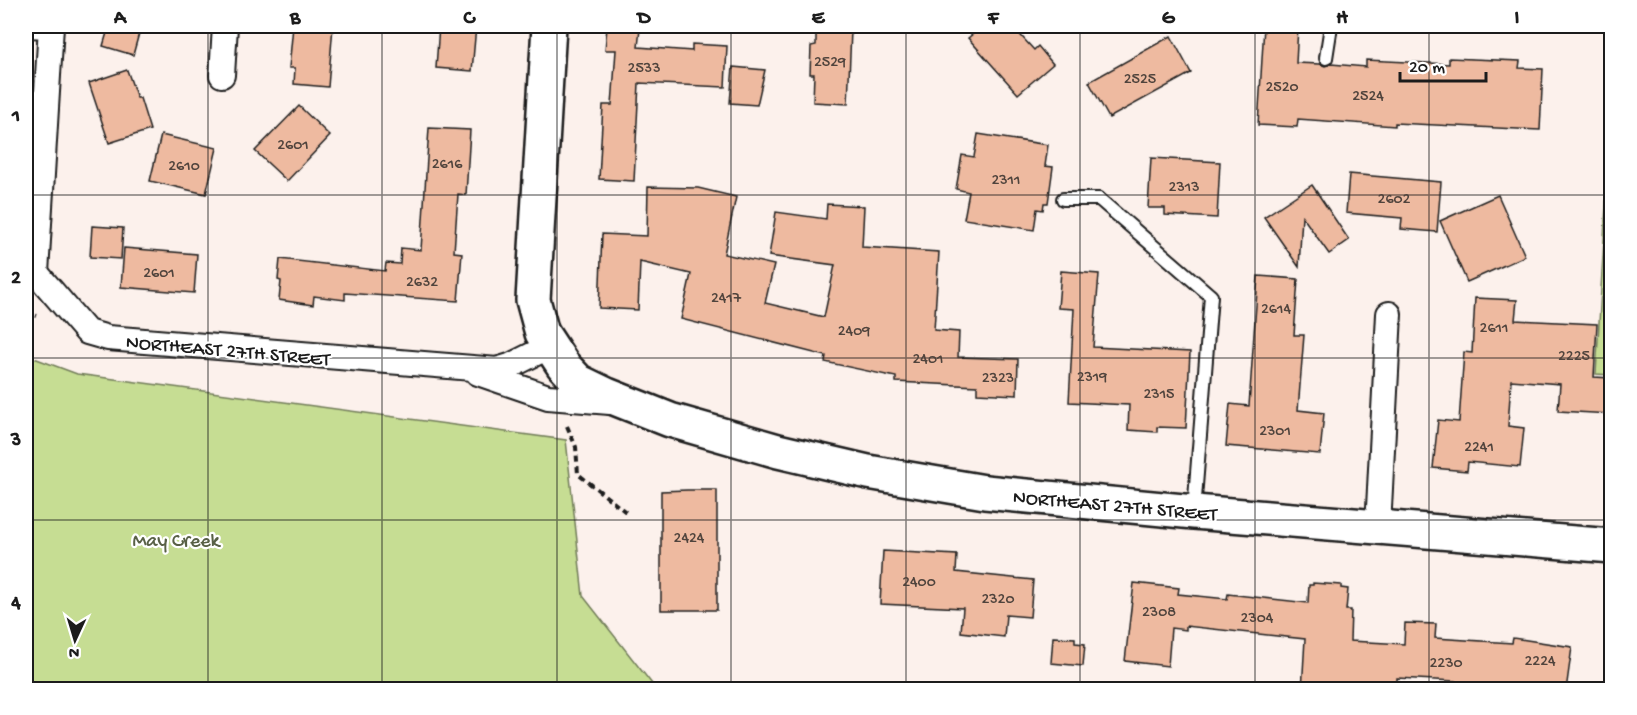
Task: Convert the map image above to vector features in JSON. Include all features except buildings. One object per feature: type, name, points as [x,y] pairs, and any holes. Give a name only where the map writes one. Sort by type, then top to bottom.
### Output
[{"type":"street","points":[[222,75],[225,26]]},
{"type":"street","points":[[549,26],[533,300],[542,333],[550,346]]},
{"type":"street","points":[[31,267],[51,29]]},
{"type":"street","name":"NORTHEAST 27TH STREET","points":[[31,267],[87,332],[108,338],[497,370],[550,346],[562,365],[578,381],[629,404],[670,420],[778,451],[868,472],[985,492],[1194,512],[1611,546]]},
{"type":"street","points":[[1378,527],[1389,314]]},
{"type":"street","name":"NORTHEAST 27TH STREET","points":[[464,369],[548,397],[629,404]]},
{"type":"lane","points":[[1326,58],[1331,26]]},
{"type":"lane","points":[[26,32],[51,29]]},
{"type":"lane","points":[[1063,199],[1099,199],[1212,296],[1194,512]]},
{"type":"path","points":[[565,420],[576,447],[578,474],[627,513]]},
{"type":"path","points":[[739,684],[742,690]]},
{"type":"green space","points":[[1608,170],[1612,170],[1611,375],[1596,374]]},
{"type":"green space","name":"May Creek","points":[[26,355],[77,374],[566,440],[583,596],[656,689],[26,689]]}]
